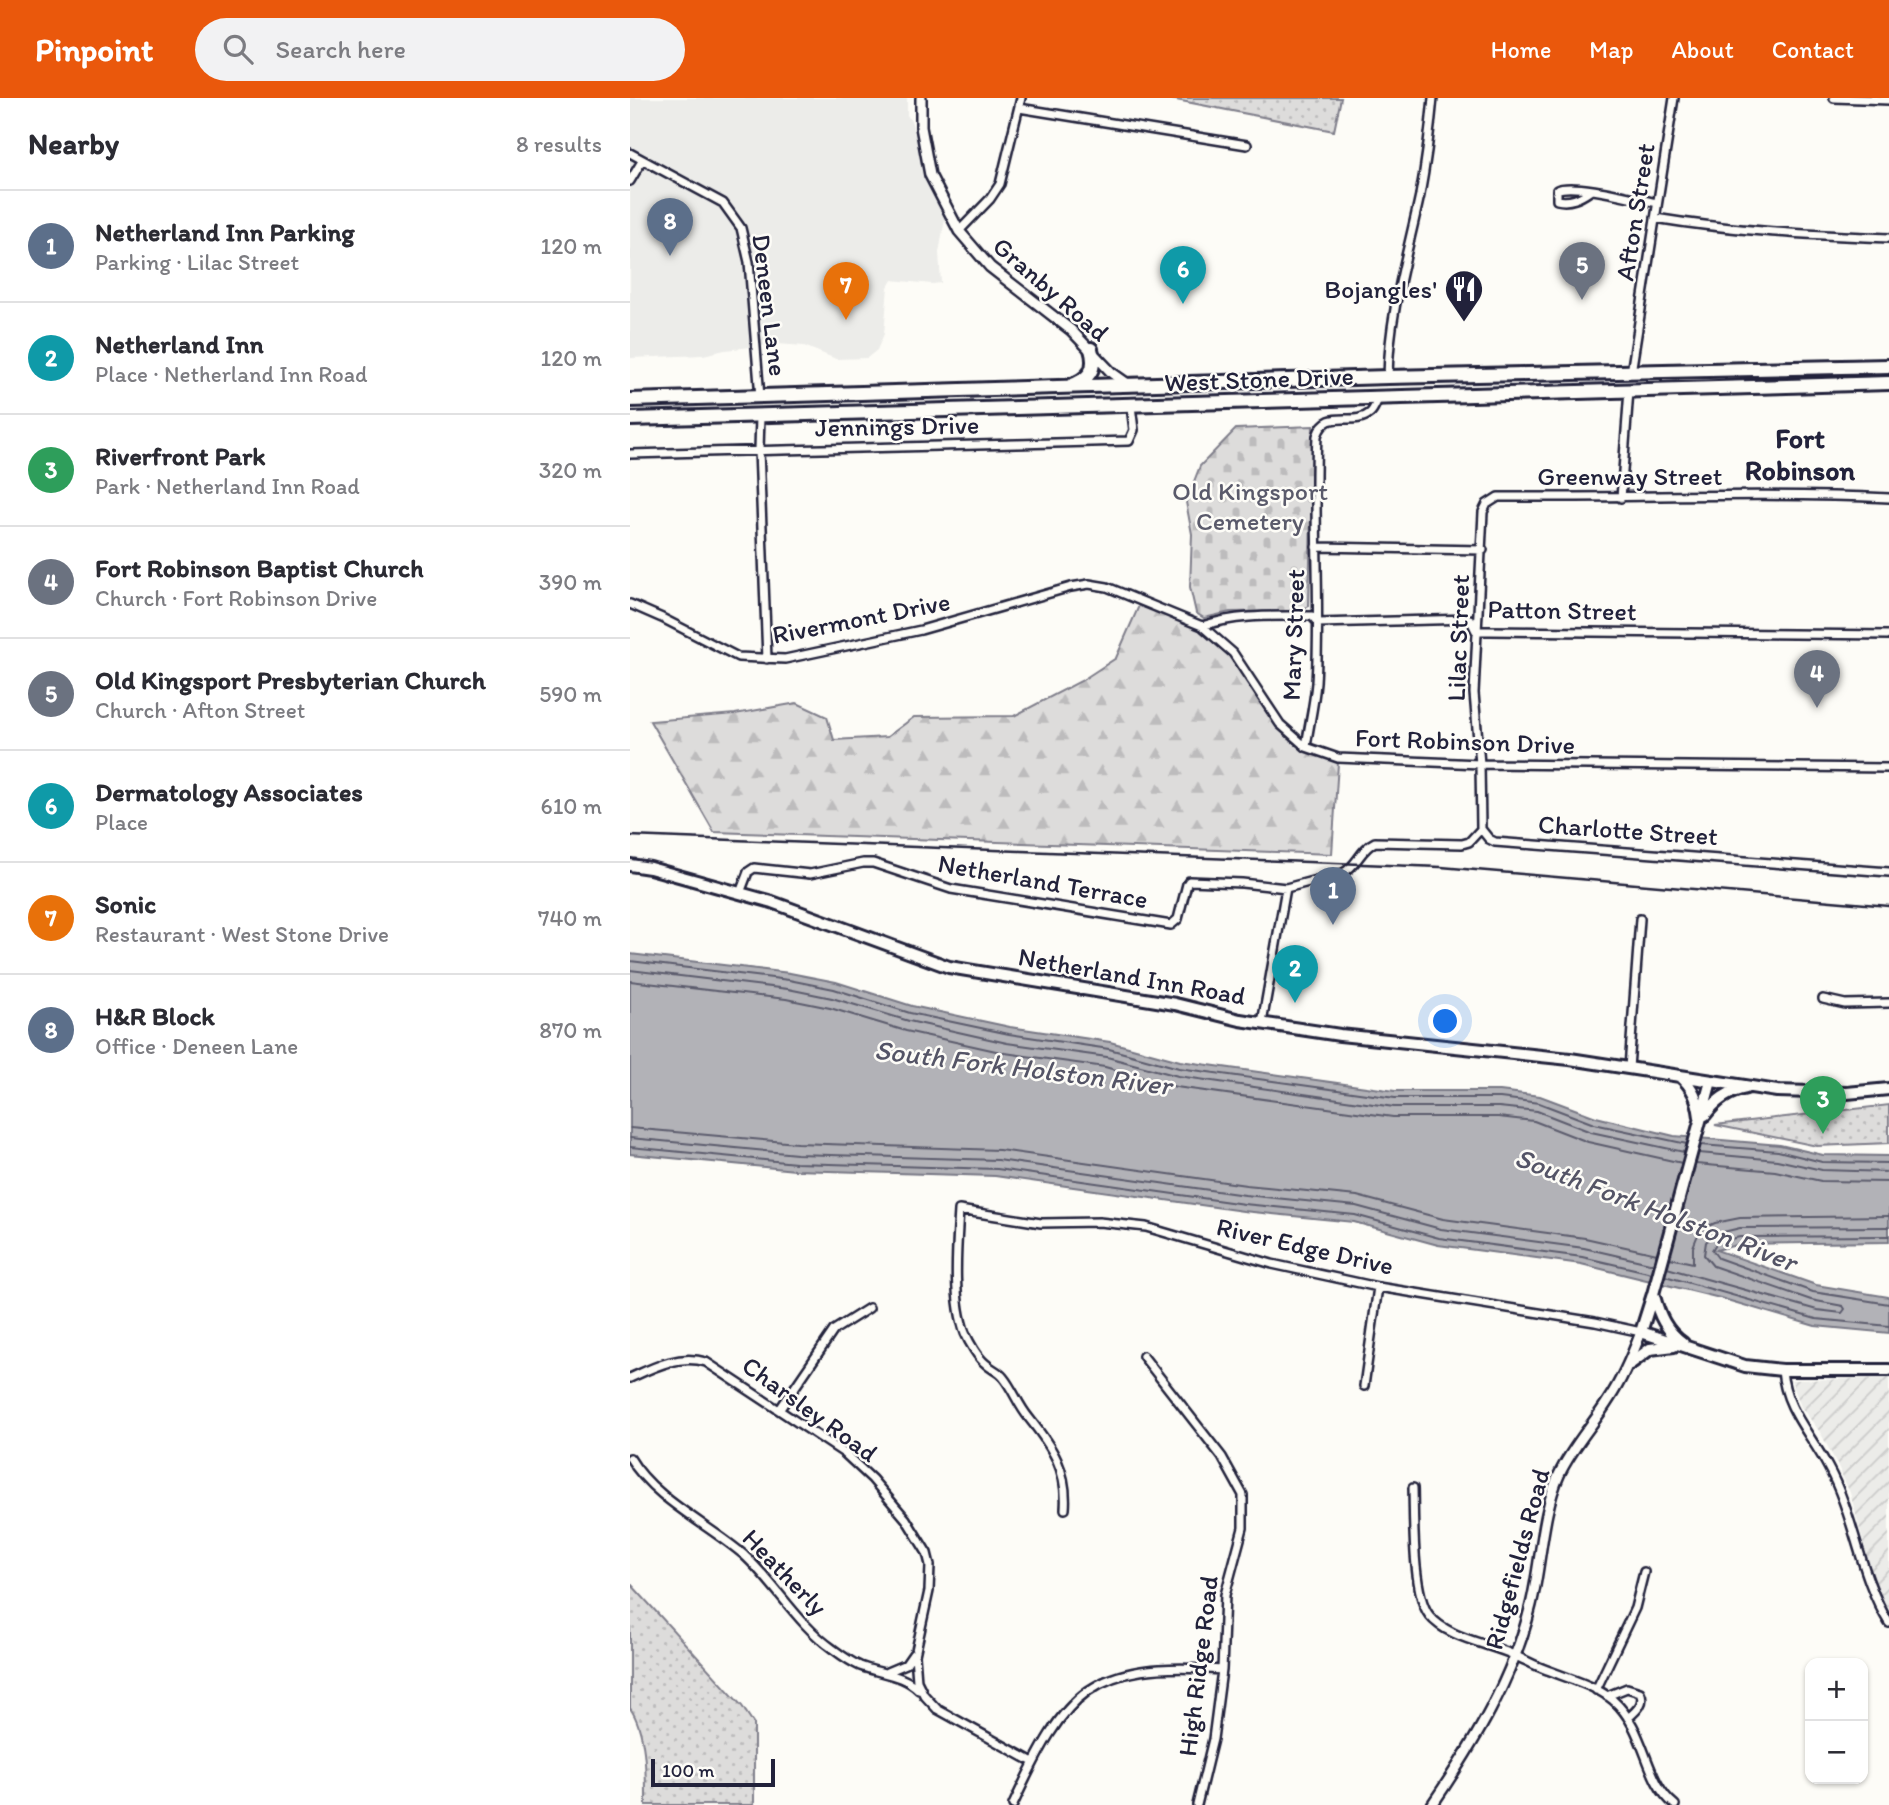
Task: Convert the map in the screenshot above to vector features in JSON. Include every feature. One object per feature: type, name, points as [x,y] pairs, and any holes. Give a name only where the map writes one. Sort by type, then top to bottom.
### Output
[{"type":"highway","points":[[1065,387],[1077,383],[1091,372],[1094,362],[1091,349]]},
{"type":"highway","name":"West Stone Drive","points":[[630,400],[1388,377],[1889,366]]},
{"type":"highway","points":[[1629,390],[1631,373]]},
{"type":"highway","points":[[1528,374],[1540,382],[1544,393]]},
{"type":"highway","points":[[1379,398],[1388,377]]},
{"type":"highway","name":"West Stone Drive","points":[[630,419],[1889,383]]},
{"type":"highway","points":[[1129,385],[1131,406]]},
{"type":"highway","points":[[760,397],[760,416]]},
{"type":"main road","name":"Netherland Inn Road","points":[[630,864],[807,914],[949,967],[1175,1004],[1262,1023],[1340,1035],[1414,1041],[1629,1068],[1800,1093],[1889,1089]]},
{"type":"main road","points":[[1678,1075],[1688,1083],[1703,1113],[1730,1093],[1755,1088]]},
{"type":"main road","name":"Ridgefields Road","points":[[1641,1332],[1711,1081]]},
{"type":"main road","points":[[1653,1294],[1662,1321],[1670,1333],[1691,1349]]},
{"type":"main road","points":[[1641,1332],[1745,1366],[1782,1370],[1889,1370]]},
{"type":"main road","points":[[1630,1364],[1642,1353],[1660,1346],[1691,1349]]},
{"type":"street","name":"Granby Road","points":[[921,98],[921,127],[930,175],[959,231],[990,267],[1071,330],[1112,373],[1129,385]]},
{"type":"street","points":[[959,231],[990,199],[1000,184],[1021,98]]},
{"type":"street","points":[[1388,377],[1394,307],[1420,192],[1433,98]]},
{"type":"street","name":"Afton Street","points":[[1631,373],[1674,98]]},
{"type":"street","points":[[1834,98],[1889,100]]},
{"type":"street","points":[[1018,107],[1247,145]]},
{"type":"street","name":"Deneen Lane","points":[[630,153],[723,203],[741,228],[749,262],[760,397]]},
{"type":"street","points":[[630,181],[642,161]]},
{"type":"street","points":[[1590,191],[1657,203]]},
{"type":"street","points":[[1655,218],[1711,227],[1800,235],[1889,238]]},
{"type":"street","points":[[1621,498],[1629,390]]},
{"type":"street","name":"Mary Street","points":[[1306,747],[1315,686],[1318,623],[1317,445],[1320,428],[1329,420],[1360,417],[1370,413],[1379,398]]},
{"type":"street","name":"Jennings Drive","points":[[630,454],[1129,441],[1133,430],[1131,406]]},
{"type":"street","name":"Deneen Lane","points":[[760,416],[767,659]]},
{"type":"street","name":"Greenway Street","points":[[1497,497],[1835,495],[1889,498]]},
{"type":"street","name":"Lilac Street","points":[[1481,829],[1480,764],[1474,693],[1476,631],[1483,550],[1483,512],[1487,504],[1497,497]]},
{"type":"street","points":[[1316,547],[1483,550]]},
{"type":"street","name":"Rivermont Drive","points":[[630,604],[738,657],[767,659],[803,656],[921,630],[1071,587],[1088,584],[1107,587]]},
{"type":"street","name":"Fort Robinson Drive","points":[[1107,587],[1202,626],[1233,653],[1280,724],[1306,747],[1338,758],[1480,764],[1889,768]]},
{"type":"street","name":"Patton Street","points":[[1202,626],[1243,617],[1312,616],[1318,623],[1470,619],[1476,631],[1889,635]]},
{"type":"street","points":[[1262,1023],[1286,888],[1343,873],[1356,864],[1366,846],[1375,842],[1462,844],[1469,842],[1481,829]]},
{"type":"street","name":"Charlotte Street","points":[[1481,829],[1495,842],[1889,872]]},
{"type":"street","name":"Netherland Terrace","points":[[740,893],[748,872],[754,868],[810,874],[873,863],[951,889],[1171,925],[1177,922],[1189,881],[1286,888]]},
{"type":"street","points":[[1629,1068],[1640,919]]},
{"type":"street","points":[[1823,999],[1845,1004],[1889,1003]]},
{"type":"street","name":"River Edge Drive","points":[[1065,1509],[1064,1480],[1048,1441],[1028,1418],[1001,1374],[984,1363],[965,1333],[959,1303],[959,1210],[1041,1223],[1099,1222],[1146,1227],[1272,1264],[1378,1287],[1641,1332]]},
{"type":"street","points":[[1364,1385],[1378,1287]]},
{"type":"street","points":[[780,1409],[834,1330],[869,1308]]},
{"type":"street","name":"Ridgefields Road","points":[[1432,1805],[1475,1739],[1504,1686],[1531,1604],[1551,1499],[1559,1474],[1630,1364],[1641,1332]]},
{"type":"street","name":"High Ridge Road","points":[[1143,1356],[1222,1457],[1243,1495],[1243,1528],[1225,1595],[1222,1670],[1213,1739],[1197,1805]]},
{"type":"street","name":"Charsley Road","points":[[630,1378],[667,1362],[698,1359],[715,1366],[860,1466],[906,1519],[927,1553],[929,1591],[917,1643]]},
{"type":"street","points":[[1782,1370],[1783,1387],[1790,1407],[1815,1445],[1840,1492],[1871,1590],[1889,1623]]},
{"type":"street","name":"Heatherly","points":[[630,1458],[641,1474],[661,1494],[705,1524],[751,1562],[820,1639],[859,1665],[906,1680],[937,1709],[1033,1762]]},
{"type":"street","points":[[1413,1488],[1416,1557],[1423,1603],[1428,1614],[1440,1626],[1606,1696],[1622,1709],[1628,1718],[1648,1759],[1654,1779],[1675,1805]]},
{"type":"street","points":[[1596,1690],[1635,1608],[1644,1572]]},
{"type":"street","points":[[884,1673],[906,1664],[911,1659],[917,1643]]},
{"type":"street","points":[[917,1643],[914,1671],[924,1695]]},
{"type":"street","points":[[1013,1805],[1056,1721],[1069,1706],[1099,1684],[1133,1671],[1158,1668],[1222,1670]]},
{"type":"street","points":[[1606,1696],[1627,1688],[1640,1692],[1640,1704],[1628,1718]]},
{"type":"shaded area","points":[[630,98],[907,98],[907,115],[912,123],[929,188],[945,219],[939,253],[941,283],[892,280],[888,287],[884,334],[877,350],[867,358],[836,359],[804,346],[777,344],[703,355],[630,358]]},
{"type":"shaded area","points":[[1889,1378],[1889,1613],[1875,1584],[1850,1493],[1820,1432],[1801,1407],[1791,1380]]},
{"type":"green space","points":[[1166,98],[1341,98],[1334,131]]},
{"type":"green space","name":"Old Kingsport Cemetery","points":[[1313,426],[1309,606],[1300,611],[1230,612],[1204,618],[1196,613],[1190,587],[1192,534],[1186,502],[1200,466],[1236,429]]},
{"type":"green space","points":[[1141,601],[1202,626],[1219,639],[1280,724],[1306,747],[1338,763],[1332,854],[714,832],[650,721],[735,714],[797,703],[827,717],[834,740],[887,737],[914,717],[1014,716],[1081,681],[1116,658]]},
{"type":"green space","points":[[1889,1105],[1889,1143],[1817,1146],[1715,1125]]},
{"type":"green space","points":[[630,1583],[742,1706],[754,1724],[754,1805],[646,1805],[643,1742],[630,1708]]},
{"type":"water","name":"South Fork Holston River","points":[[630,954],[790,973],[836,982],[912,1006],[1010,1027],[1110,1042],[1180,1061],[1395,1091],[1500,1091],[1540,1096],[1596,1117],[1674,1136],[1780,1145],[1823,1155],[1889,1156],[1889,1242],[1741,1244],[1716,1250],[1816,1285],[1889,1297],[1889,1333],[1815,1326],[1720,1298],[1581,1264],[1438,1245],[1354,1222],[1243,1211],[995,1176],[795,1170],[630,1154]]},
{"type":"railway","points":[[630,836],[1441,867],[1889,906]]},
{"type":"place","name":"H&R Block","points":[[670,256]]},
{"type":"place","name":"Old Kingsport Presbyterian Church","points":[[1582,300]]},
{"type":"place","name":"Dermatology Associates","points":[[1183,304]]},
{"type":"place","name":"Sonic","points":[[846,320]]},
{"type":"place","name":"Bojangles'","points":[[1464,323]]},
{"type":"place","name":"Fort Robinson Baptist Church","points":[[1817,708]]},
{"type":"place","name":"Netherland Inn Parking","points":[[1333,925]]},
{"type":"place","name":"Netherland Inn","points":[[1295,1003]]},
{"type":"place","name":"Riverfront Park","points":[[1823,1134]]},
{"type":"district","name":"Fort Robinson","points":[[1800,454]]}]
